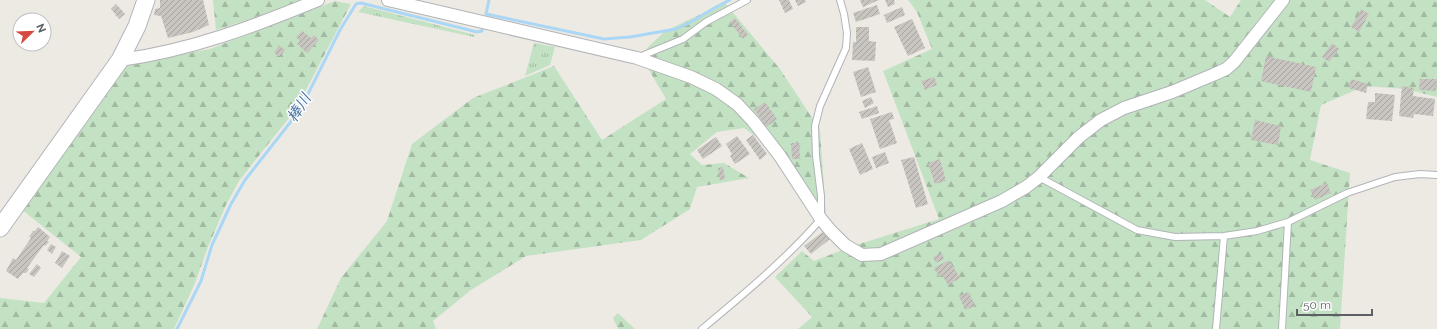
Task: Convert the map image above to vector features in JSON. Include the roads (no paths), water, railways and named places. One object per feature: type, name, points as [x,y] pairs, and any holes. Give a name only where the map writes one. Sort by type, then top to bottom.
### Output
[{"type":"street","points":[[0,228],[120,60],[146,0]]},
{"type":"street","points":[[120,60],[150,56],[186,46],[277,17],[318,0]]},
{"type":"street","points":[[388,0],[637,58],[691,77],[716,89],[737,104],[753,121],[780,156],[821,219],[830,230],[846,245],[862,255],[881,254],[1002,201],[1026,187],[1039,177],[1079,137],[1101,120],[1124,108],[1172,92],[1226,69],[1234,62],[1283,0]]},
{"type":"lane","points":[[637,58],[683,39],[706,22],[747,0]]},
{"type":"lane","points":[[702,329],[763,278],[804,239],[821,219],[815,126],[820,106],[846,48],[848,33],[840,0]]},
{"type":"lane","points":[[1039,177],[1137,230],[1175,237],[1224,236],[1257,231],[1288,222],[1347,193],[1395,177],[1420,174],[1437,175]]},
{"type":"lane","points":[[1282,329],[1288,222]]},
{"type":"lane","points":[[1216,329],[1224,236]]},
{"type":"waterway","name":"棒川","points":[[486,14],[489,0]]},
{"type":"waterway","points":[[486,14],[604,39],[630,37],[676,29],[730,0]]},
{"type":"waterway","name":"棒川","points":[[177,329],[201,281],[212,245],[231,204],[245,180],[300,110],[340,30],[356,4],[361,3],[477,32],[482,31],[483,26]]}]
